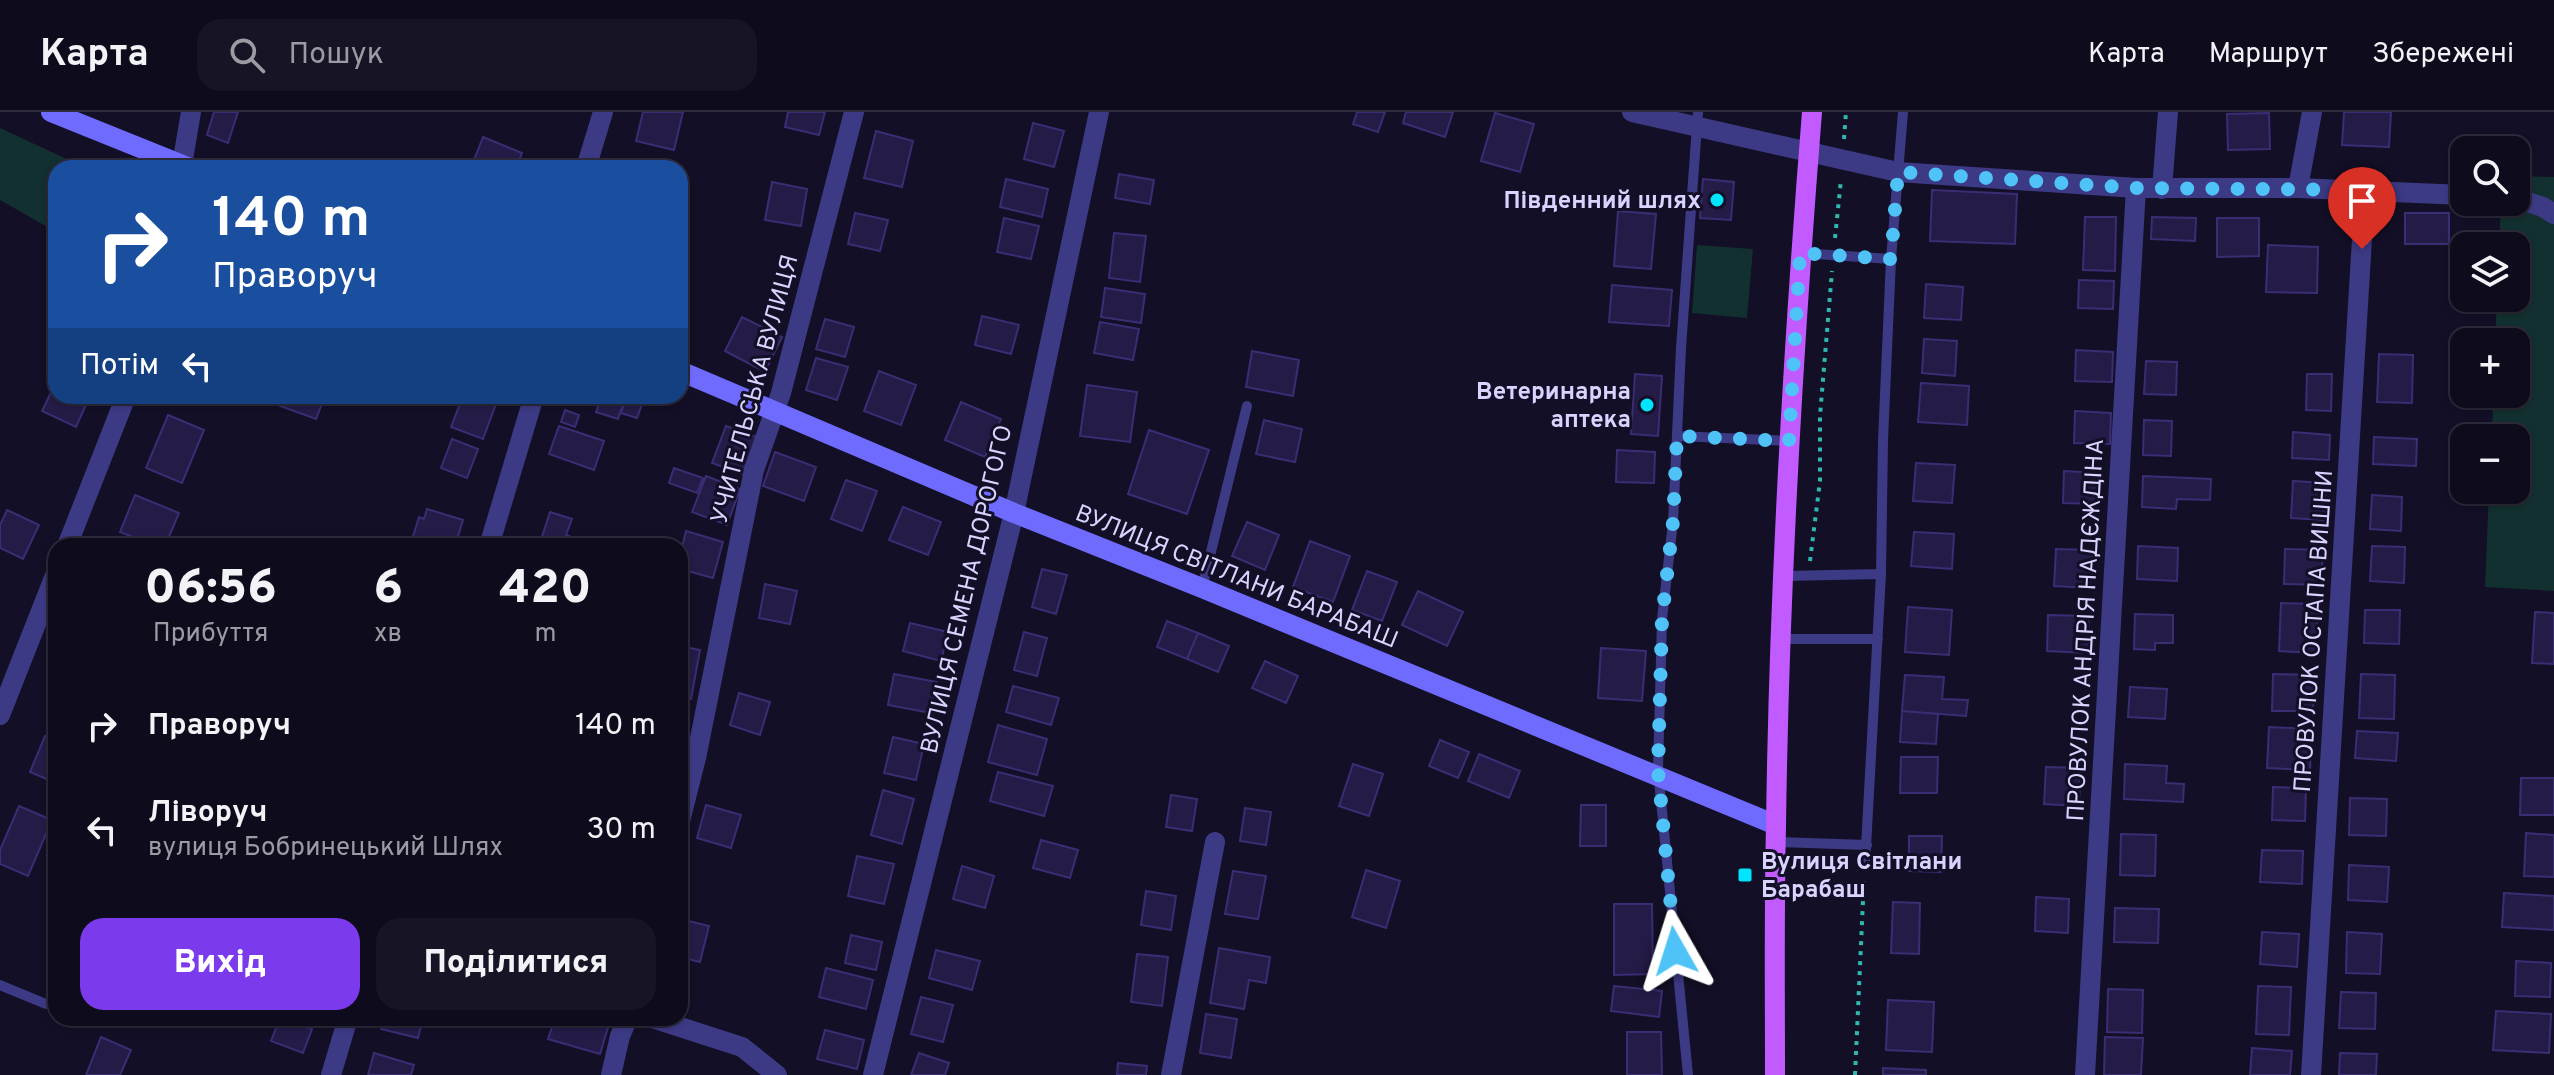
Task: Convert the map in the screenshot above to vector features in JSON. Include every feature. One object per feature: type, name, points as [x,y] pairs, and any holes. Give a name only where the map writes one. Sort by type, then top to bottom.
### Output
[{"type":"main road","points":[[1775,1075],[1776,834],[1789,441],[1812,112]]},
{"type":"street","points":[[51,112],[171,160]]},
{"type":"street","points":[[187,160],[191,112]]},
{"type":"street","points":[[588,160],[603,112]]},
{"type":"street","name":"УЧИТЕЛЬСЬКА ВУЛИЦЯ","points":[[688,788],[754,470],[775,411],[854,112]]},
{"type":"street","name":"ВУЛИЦЯ СЕМЕНА ДОРОГОГО","points":[[873,1075],[1014,513],[1099,112]]},
{"type":"street","points":[[1632,112],[1697,120],[1898,172],[2136,188],[2298,188],[2450,194]]},
{"type":"street","points":[[2162,189],[2168,112]]},
{"type":"street","points":[[2298,188],[2312,112]]},
{"type":"street","name":"ПРОВУЛОК АНДРІЯ НАДЄЖДІНА","points":[[2085,1075],[2136,188]]},
{"type":"street","name":"ПРОВУЛОК ОСТАПА ВИШНИ","points":[[2311,1075],[2365,190]]},
{"type":"street","points":[[2530,203],[2554,214]]},
{"type":"street","name":"ВУЛИЦЯ СВІТЛАНИ БАРАБАШ","points":[[688,374],[1014,513],[1658,778],[1776,834]]},
{"type":"street","points":[[70,538],[123,404]]},
{"type":"street","points":[[491,538],[532,404]]},
{"type":"street","points":[[0,715],[48,593]]},
{"type":"street","points":[[1171,1075],[1215,842]]},
{"type":"street","points":[[331,1075],[346,1026]]},
{"type":"street","points":[[611,1075],[624,1026]]},
{"type":"street","points":[[677,1026],[742,1047],[777,1075]]},
{"type":"lane","points":[[1865,865],[1881,574],[1891,259],[1903,112]]},
{"type":"lane","points":[[1688,1075],[1658,778],[1662,619],[1673,522],[1697,120]]},
{"type":"lane","points":[[1800,253],[1891,259]]},
{"type":"lane","points":[[1202,588],[1247,406]]},
{"type":"lane","points":[[1677,436],[1789,441]]},
{"type":"lane","points":[[1784,576],[1881,574]]},
{"type":"lane","points":[[1782,639],[1878,639]]},
{"type":"lane","points":[[1776,834],[1867,845]]},
{"type":"lane","points":[[0,985],[46,1004]]},
{"type":"path","points":[[1808,575],[1820,481],[1820,416],[1842,159]]},
{"type":"path","points":[[1855,1075],[1865,865]]},
{"type":"green space","points":[[0,128],[69,160],[48,160],[48,227],[0,200]]},
{"type":"green space","points":[[2530,176],[2554,177],[2554,591],[2485,587],[2488,504],[2530,504],[2530,424],[2492,424],[2493,408],[2530,408],[2530,328],[2496,328],[2496,312],[2530,312],[2530,232],[2500,232],[2500,216],[2530,216]]},
{"type":"green space","points":[[1697,245],[1753,249],[1747,318],[1692,313]]},
{"type":"building","points":[[214,112],[238,112],[228,143],[207,135]]},
{"type":"building","points":[[643,112],[683,112],[674,150],[636,141]]},
{"type":"building","points":[[788,112],[825,112],[819,135],[785,127]]},
{"type":"building","points":[[1357,112],[1385,112],[1378,132],[1353,124]]},
{"type":"building","points":[[1406,112],[1453,112],[1445,137],[1403,123]]},
{"type":"building","points":[[2344,112],[2391,112],[2389,147],[2342,145]]},
{"type":"building","points":[[1495,113],[1534,124],[1520,172],[1481,161]]},
{"type":"building","points":[[2269,113],[2270,149],[2228,150],[2227,114]]},
{"type":"building","points":[[1033,123],[1064,131],[1054,167],[1024,159]]},
{"type":"building","points":[[876,131],[913,141],[902,187],[864,178]]},
{"type":"building","points":[[483,137],[522,153],[519,160],[474,160]]},
{"type":"building","points":[[1119,174],[1154,180],[1150,204],[1115,198]]},
{"type":"building","points":[[1006,179],[1048,189],[1042,217],[1000,207]]},
{"type":"building","name":"Південний шлях","points":[[1703,179],[1734,182],[1731,220],[1700,218]]},
{"type":"building","points":[[772,182],[807,189],[801,226],[765,220]]},
{"type":"building","points":[[1932,190],[2017,194],[2015,244],[1930,241]]},
{"type":"building","points":[[1618,211],[1656,214],[1651,269],[1614,266]]},
{"type":"building","points":[[855,213],[888,220],[880,251],[848,244]]},
{"type":"building","points":[[2405,213],[2449,213],[2449,244],[2405,244]]},
{"type":"building","points":[[2085,217],[2116,217],[2115,271],[2083,270]]},
{"type":"building","points":[[2152,217],[2196,218],[2195,241],[2151,239]]},
{"type":"building","points":[[1004,218],[1039,226],[1031,259],[997,252]]},
{"type":"building","points":[[2217,218],[2259,218],[2259,256],[2217,257]]},
{"type":"building","points":[[1114,233],[1146,236],[1140,282],[1109,278]]},
{"type":"building","points":[[2268,245],[2318,247],[2317,293],[2266,292]]},
{"type":"building","points":[[2079,280],[2114,281],[2113,309],[2078,308]]},
{"type":"building","points":[[1926,284],[1963,287],[1961,320],[1924,318]]},
{"type":"building","points":[[1612,285],[1672,290],[1669,326],[1609,322]]},
{"type":"building","points":[[1105,288],[1145,294],[1141,323],[1101,317]]},
{"type":"building","points":[[982,316],[1019,325],[1011,354],[975,345]]},
{"type":"building","points":[[742,317],[782,337],[765,372],[725,351]]},
{"type":"building","points":[[825,319],[854,327],[845,357],[816,349]]},
{"type":"building","points":[[1100,322],[1139,329],[1133,360],[1094,353]]},
{"type":"building","points":[[1924,339],[1957,341],[1955,376],[1922,373]]},
{"type":"building","points":[[2076,350],[2113,352],[2112,382],[2075,381]]},
{"type":"building","points":[[1252,351],[1299,360],[1293,396],[1246,387]]},
{"type":"building","points":[[2379,354],[2413,355],[2412,403],[2377,402]]},
{"type":"building","points":[[816,358],[848,367],[837,400],[806,390]]},
{"type":"building","points":[[2146,361],[2177,362],[2176,395],[2144,394]]},
{"type":"building","points":[[879,371],[916,385],[901,425],[864,411]]},
{"type":"building","name":"Ветеринарна аптека","points":[[1635,374],[1662,376],[1658,436],[1631,434]]},
{"type":"building","points":[[2307,374],[2332,374],[2331,411],[2306,410]]},
{"type":"building","points":[[1921,383],[1969,386],[1967,425],[1918,422]]},
{"type":"building","points":[[1087,385],[1137,392],[1130,442],[1080,436]]},
{"type":"building","points":[[48,399],[48,404],[86,404],[76,427],[42,411]]},
{"type":"building","points":[[961,402],[1001,419],[985,457],[945,440]]},
{"type":"building","points":[[281,404],[322,404],[316,419]]},
{"type":"building","points":[[460,404],[496,404],[483,439],[451,427]]},
{"type":"building","points":[[599,404],[623,404],[618,419],[596,412]]},
{"type":"building","points":[[624,404],[642,404],[637,418],[621,413]]},
{"type":"building","points":[[565,410],[579,415],[575,427],[561,422]]},
{"type":"building","points":[[2075,411],[2111,413],[2110,444],[2074,443]]},
{"type":"building","points":[[168,415],[204,430],[182,483],[146,468]]},
{"type":"building","points":[[1264,420],[1302,429],[1295,462],[1256,454]]},
{"type":"building","points":[[2144,420],[2172,421],[2171,456],[2143,455]]},
{"type":"building","points":[[559,426],[604,441],[594,470],[549,454]]},
{"type":"building","points":[[726,426],[757,437],[742,474],[712,463]]},
{"type":"building","points":[[1149,430],[1209,450],[1187,514],[1128,494]]},
{"type":"building","points":[[2293,432],[2330,435],[2329,460],[2292,458]]},
{"type":"building","points":[[2374,437],[2417,439],[2416,466],[2373,464]]},
{"type":"building","points":[[452,439],[478,449],[467,478],[441,468]]},
{"type":"building","name":"Ветеринарна аптека","points":[[1617,450],[1655,452],[1654,483],[1616,482]]},
{"type":"building","points":[[775,452],[816,467],[804,501],[763,486]]},
{"type":"building","points":[[1916,463],[1955,465],[1952,503],[1913,501]]},
{"type":"building","points":[[674,468],[703,478],[697,493],[669,483]]},
{"type":"building","points":[[2064,471],[2097,473],[2095,504],[2063,503]]},
{"type":"building","points":[[706,476],[740,489],[727,525],[692,512]]},
{"type":"building","points":[[2143,476],[2211,479],[2210,500],[2177,499],[2176,509],[2142,507]]},
{"type":"building","points":[[846,480],[877,491],[862,531],[831,519]]},
{"type":"building","points":[[2293,481],[2326,483],[2324,520],[2291,518]]},
{"type":"building","points":[[135,495],[179,513],[168,538],[135,538],[120,532]]},
{"type":"building","points":[[2372,495],[2402,497],[2401,531],[2370,529]]},
{"type":"building","points":[[903,507],[941,522],[928,555],[889,540]]},
{"type":"building","points":[[427,509],[463,520],[457,538],[412,538],[419,517],[424,519]]},
{"type":"building","points":[[7,510],[39,525],[23,559],[0,548],[0,525]]},
{"type":"building","points":[[550,512],[572,519],[566,535],[575,538],[542,538]]},
{"type":"building","points":[[1247,522],[1279,535],[1265,570],[1232,556]]},
{"type":"building","points":[[686,531],[723,542],[713,578],[688,571],[688,538],[684,538]]},
{"type":"building","points":[[1914,532],[1954,534],[1952,569],[1911,566]]},
{"type":"building","points":[[1310,541],[1350,556],[1333,602],[1293,587]]},
{"type":"building","points":[[2138,546],[2178,548],[2177,581],[2137,579]]},
{"type":"building","points":[[2372,546],[2405,547],[2404,583],[2370,581]]},
{"type":"building","points":[[2056,549],[2092,550],[2090,588],[2054,586]]},
{"type":"building","points":[[2285,549],[2323,550],[2321,585],[2284,584]]},
{"type":"building","points":[[1042,569],[1067,575],[1056,614],[1032,607]]},
{"type":"building","points":[[1367,571],[1397,582],[1382,621],[1352,610]]},
{"type":"building","points":[[765,584],[797,591],[790,624],[759,618]]},
{"type":"building","points":[[1418,591],[1463,612],[1447,646],[1402,625]]},
{"type":"building","points":[[2281,603],[2318,604],[2316,653],[2279,651]]},
{"type":"building","points":[[1908,607],[1952,610],[1949,655],[1905,652]]},
{"type":"building","points":[[2365,610],[2400,610],[2399,644],[2364,643]]},
{"type":"building","points":[[2535,612],[2554,613],[2554,664],[2532,663]]},
{"type":"building","points":[[2135,614],[2173,615],[2173,643],[2155,643],[2155,650],[2134,649]]},
{"type":"building","points":[[2048,615],[2089,616],[2087,653],[2047,651]]},
{"type":"building","points":[[1167,621],[1198,633],[1187,659],[1157,647]]},
{"type":"building","points":[[910,623],[948,632],[941,661],[903,651]]},
{"type":"building","points":[[1024,632],[1047,638],[1037,676],[1014,670]]},
{"type":"building","points":[[1198,633],[1229,646],[1218,672],[1187,659]]},
{"type":"building","points":[[688,648],[700,650],[691,699],[688,698]]},
{"type":"building","points":[[1601,648],[1646,651],[1642,701],[1598,698]]},
{"type":"building","points":[[1265,661],[1298,676],[1286,703],[1252,688]]},
{"type":"building","points":[[894,674],[937,682],[931,713],[888,705]]},
{"type":"building","points":[[2273,674],[2313,675],[2313,711],[2272,711]]},
{"type":"building","points":[[2361,674],[2395,675],[2394,719],[2359,718]]},
{"type":"building","points":[[1905,675],[1944,677],[1942,699],[1968,700],[1966,716],[1902,711]]},
{"type":"building","points":[[1013,686],[1059,698],[1051,725],[1006,712]]},
{"type":"building","points":[[2130,687],[2167,689],[2165,719],[2128,717]]},
{"type":"building","points":[[739,693],[770,702],[760,735],[730,725]]},
{"type":"building","points":[[1902,711],[1938,714],[1936,744],[1900,742]]},
{"type":"building","points":[[998,725],[1047,739],[1037,775],[988,762]]},
{"type":"building","points":[[2269,727],[2312,729],[2310,770],[2267,768]]},
{"type":"building","points":[[2357,731],[2398,733],[2396,761],[2355,758]]},
{"type":"building","points":[[45,736],[48,737],[48,780],[30,772]]},
{"type":"building","points":[[893,737],[924,744],[916,780],[884,773]]},
{"type":"building","points":[[1440,740],[1469,752],[1458,778],[1429,766]]},
{"type":"building","points":[[1479,754],[1520,771],[1509,798],[1468,781]]},
{"type":"building","points":[[1901,757],[1938,757],[1937,793],[1900,793]]},
{"type":"building","points":[[1353,764],[1383,774],[1369,816],[1339,806]]},
{"type":"building","points":[[2125,764],[2167,766],[2166,783],[2184,784],[2183,802],[2124,799]]},
{"type":"building","points":[[2046,767],[2081,768],[2079,806],[2044,804]]},
{"type":"building","points":[[998,772],[1053,786],[1044,816],[990,801]]},
{"type":"building","points":[[2521,778],[2554,778],[2554,815],[2520,815]]},
{"type":"building","points":[[2273,787],[2306,788],[2305,821],[2272,820]]},
{"type":"building","points":[[883,790],[914,799],[902,844],[871,835]]},
{"type":"building","points":[[1171,795],[1197,799],[1192,831],[1166,827]]},
{"type":"building","points":[[2350,798],[2387,799],[2386,836],[2349,835]]},
{"type":"building","points":[[706,805],[741,815],[731,848],[697,838]]},
{"type":"building","points":[[1581,805],[1606,805],[1606,846],[1580,846]]},
{"type":"building","points":[[19,806],[48,818],[48,829],[28,876],[0,864],[0,850]]},
{"type":"building","points":[[1245,808],[1271,812],[1266,845],[1240,841]]},
{"type":"building","points":[[2526,833],[2554,835],[2554,877],[2524,876]]},
{"type":"building","points":[[2121,834],[2156,835],[2155,876],[2120,875]]},
{"type":"building","points":[[1909,836],[1942,836],[1941,872],[1909,871]]},
{"type":"building","points":[[1041,840],[1078,850],[1070,878],[1033,868]]},
{"type":"building","points":[[2262,850],[2303,851],[2302,884],[2260,882]]},
{"type":"building","points":[[857,856],[894,864],[884,904],[848,896]]},
{"type":"building","points":[[2349,865],[2389,867],[2387,902],[2348,900]]},
{"type":"building","points":[[962,866],[994,876],[985,908],[953,899]]},
{"type":"building","points":[[1366,870],[1400,881],[1386,928],[1352,917]]},
{"type":"building","points":[[1233,871],[1266,876],[1258,919],[1225,914]]},
{"type":"building","points":[[1146,891],[1176,896],[1171,930],[1141,925]]},
{"type":"building","points":[[2504,893],[2554,896],[2554,930],[2502,927]]},
{"type":"building","points":[[2036,897],[2069,899],[2068,933],[2035,931]]},
{"type":"building","points":[[1893,902],[1920,903],[1919,954],[1891,953]]},
{"type":"building","points":[[1614,904],[1652,904],[1653,974],[1614,975]]},
{"type":"building","points":[[2115,908],[2159,909],[2158,943],[2114,942]]},
{"type":"building","points":[[688,921],[709,926],[700,962],[688,959]]},
{"type":"building","points":[[2262,932],[2299,934],[2297,967],[2260,964]]},
{"type":"building","points":[[2347,932],[2382,934],[2380,974],[2346,973]]},
{"type":"building","points":[[851,935],[882,942],[876,970],[845,963]]},
{"type":"building","points":[[1219,948],[1270,957],[1266,983],[1249,980],[1244,1009],[1210,1003]]},
{"type":"building","points":[[936,950],[980,961],[972,990],[929,978]]},
{"type":"building","points":[[1137,954],[1168,957],[1162,1006],[1131,1002]]},
{"type":"building","points":[[2516,961],[2551,963],[2550,997],[2515,996]]},
{"type":"building","points":[[826,968],[873,980],[866,1009],[819,997]]},
{"type":"building","points":[[1614,986],[1662,991],[1659,1017],[1611,1011]]},
{"type":"building","points":[[2258,986],[2291,987],[2289,1035],[2256,1034]]},
{"type":"building","points":[[2108,989],[2143,990],[2142,1033],[2107,1032]]},
{"type":"building","points":[[2341,992],[2376,993],[2375,1029],[2339,1028]]},
{"type":"building","points":[[921,997],[953,1005],[943,1042],[911,1034]]},
{"type":"building","points":[[1888,1000],[1934,1002],[1932,1052],[1886,1050]]},
{"type":"building","points":[[2496,1011],[2551,1014],[2549,1053],[2493,1050]]},
{"type":"building","points":[[1206,1014],[1237,1019],[1231,1058],[1200,1053]]},
{"type":"building","points":[[277,1026],[312,1029],[303,1053],[271,1041]]},
{"type":"building","points":[[382,1026],[421,1026],[418,1038],[381,1029]]},
{"type":"building","points":[[552,1026],[608,1026],[600,1054],[548,1039]]},
{"type":"building","points":[[825,1030],[864,1040],[857,1069],[817,1059]]},
{"type":"building","points":[[1627,1032],[1661,1032],[1662,1075],[1627,1075]]},
{"type":"building","points":[[101,1037],[131,1050],[120,1075],[86,1075]]},
{"type":"building","points":[[2105,1037],[2143,1038],[2141,1075],[2104,1075]]},
{"type":"building","points":[[2252,1048],[2292,1051],[2290,1075],[2250,1075]]},
{"type":"building","points":[[374,1053],[414,1065],[411,1075],[368,1075]]},
{"type":"building","points":[[919,1053],[949,1063],[945,1075],[911,1075]]},
{"type":"building","points":[[2340,1053],[2377,1054],[2376,1075],[2339,1075]]},
{"type":"building","points":[[1118,1063],[1147,1066],[1146,1075],[1117,1075]]},
{"type":"building","points":[[1883,1068],[1926,1070],[1926,1075],[1883,1075]]},
{"type":"place","name":"Південний шлях","points":[[1717,200]]},
{"type":"place","name":"Ветеринарна аптека","points":[[1647,405]]},
{"type":"place","name":"Вулиця Світлани Барабаш","points":[[1745,875]]},
{"type":"route","points":[[1675,951],[1658,770],[1662,619],[1673,522],[1677,436],[1789,441],[1800,253],[1891,259],[1898,172],[2136,188],[2365,190],[2362,249]]}]
